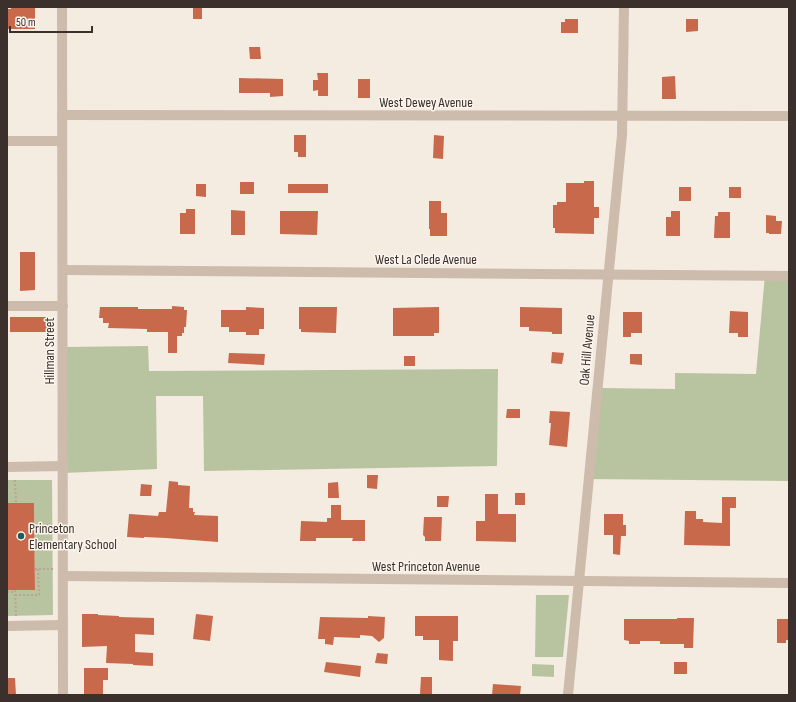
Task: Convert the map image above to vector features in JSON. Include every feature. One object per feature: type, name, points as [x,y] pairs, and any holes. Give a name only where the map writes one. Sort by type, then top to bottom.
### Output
[{"type":"street","name":"Hillman Street","points":[[62,7],[63,695]]},
{"type":"street","name":"Oak Hill Avenue","points":[[568,695],[622,135],[624,7]]},
{"type":"street","name":"West Dewey Avenue","points":[[62,115],[789,116]]},
{"type":"street","points":[[7,141],[62,141]]},
{"type":"street","name":"West La Clede Avenue","points":[[62,270],[789,276]]},
{"type":"street","points":[[7,306],[63,306]]},
{"type":"street","points":[[7,467],[63,466]]},
{"type":"street","name":"West Princeton Avenue","points":[[63,576],[789,583]]},
{"type":"street","points":[[7,626],[63,625]]},
{"type":"path","points":[[15,480],[16,503]]},
{"type":"path","points":[[34,525],[53,525]]},
{"type":"path","points":[[35,547],[53,547]]},
{"type":"path","points":[[35,569],[53,569]]},
{"type":"path","points":[[7,592],[39,595],[38,569]]},
{"type":"path","points":[[15,592],[16,616]]},
{"type":"green space","points":[[765,275],[789,276],[789,481],[589,479],[597,388],[675,389],[675,373],[756,374]]},
{"type":"green space","points":[[148,346],[149,371],[498,369],[497,466],[204,471],[203,396],[156,396],[157,469],[63,473],[63,347]]},
{"type":"green space","points":[[7,480],[52,480],[53,615],[7,616],[7,590],[35,589],[34,503],[7,503]]},
{"type":"green space","points":[[536,595],[569,595],[563,657],[535,657]]},
{"type":"green space","points":[[532,664],[554,665],[554,677],[532,676]]},
{"type":"building","points":[[11,7],[35,7],[35,29],[7,29],[7,9],[11,9]]},
{"type":"building","points":[[193,8],[202,8],[202,19],[193,19]]},
{"type":"building","points":[[565,19],[578,19],[578,33],[561,33],[561,22],[565,22]]},
{"type":"building","points":[[686,19],[698,19],[698,31],[686,32]]},
{"type":"building","points":[[249,47],[260,47],[261,59],[250,59]]},
{"type":"building","points":[[317,73],[328,73],[328,96],[318,96],[318,90],[313,91],[313,80],[318,80]]},
{"type":"building","points":[[675,76],[676,99],[662,99],[662,77]]},
{"type":"building","points":[[239,78],[283,79],[283,96],[270,97],[270,93],[239,93]]},
{"type":"building","points":[[358,79],[370,79],[370,98],[358,98]]},
{"type":"building","points":[[294,135],[306,135],[306,157],[298,157],[298,152],[294,152]]},
{"type":"building","points":[[434,135],[444,136],[443,159],[433,158]]},
{"type":"building","points":[[584,181],[594,181],[594,207],[599,207],[599,218],[594,218],[594,234],[555,233],[555,228],[553,228],[553,205],[557,205],[557,202],[566,202],[566,183],[584,183]]},
{"type":"building","points":[[240,182],[254,182],[254,194],[240,194]]},
{"type":"building","points":[[196,184],[206,184],[206,197],[196,196]]},
{"type":"building","points":[[288,184],[328,184],[328,193],[288,193]]},
{"type":"building","points":[[679,187],[691,187],[691,201],[679,201]]},
{"type":"building","points":[[729,187],[741,187],[741,198],[729,198]]},
{"type":"building","points":[[429,201],[441,201],[441,213],[447,213],[447,236],[430,236]]},
{"type":"building","points":[[186,209],[195,209],[195,234],[180,234],[180,213],[186,213]]},
{"type":"building","points":[[231,210],[245,211],[245,235],[231,235]]},
{"type":"building","points":[[280,211],[318,211],[317,235],[280,234]]},
{"type":"building","points":[[671,211],[680,211],[680,236],[666,236],[666,217],[671,217]]},
{"type":"building","points":[[718,212],[730,212],[730,238],[714,238],[715,216],[718,216]]},
{"type":"building","points":[[766,215],[776,216],[776,221],[782,221],[781,234],[766,233]]},
{"type":"building","points":[[20,252],[35,252],[35,290],[20,291]]},
{"type":"building","points":[[172,306],[184,307],[184,310],[187,310],[186,327],[184,327],[184,333],[182,333],[182,336],[177,336],[177,353],[168,353],[168,332],[147,332],[147,329],[108,328],[109,323],[103,323],[103,318],[99,318],[100,307],[172,309]]},
{"type":"building","points":[[246,307],[264,308],[264,329],[259,329],[259,335],[246,335],[246,332],[229,332],[229,327],[221,327],[221,310],[246,310]]},
{"type":"building","points":[[299,307],[337,307],[336,333],[301,332],[301,329],[299,329]]},
{"type":"building","points":[[439,307],[439,333],[434,333],[434,336],[393,336],[393,308]]},
{"type":"building","points":[[520,307],[562,308],[562,334],[529,331],[529,327],[520,327]]},
{"type":"building","points":[[730,311],[748,312],[748,337],[738,337],[738,333],[729,333]]},
{"type":"building","points":[[623,312],[642,312],[642,333],[631,333],[631,337],[623,337]]},
{"type":"building","points":[[10,317],[48,317],[48,332],[10,332]]},
{"type":"building","points":[[552,352],[564,353],[562,364],[551,363]]},
{"type":"building","points":[[229,353],[265,354],[264,365],[228,363]]},
{"type":"building","points":[[630,354],[642,354],[642,365],[630,364]]},
{"type":"building","points":[[404,356],[415,356],[415,366],[404,366]]},
{"type":"building","points":[[507,409],[520,409],[520,418],[506,418]]},
{"type":"building","points":[[550,411],[570,412],[567,447],[549,445],[551,423],[549,423]]},
{"type":"building","points":[[367,475],[378,475],[377,489],[367,488]]},
{"type":"building","points":[[169,481],[178,482],[178,485],[190,486],[189,508],[193,508],[193,512],[195,512],[194,515],[218,516],[218,542],[127,537],[129,514],[158,516],[159,512],[166,512]]},
{"type":"building","points":[[338,482],[339,498],[328,498],[328,483]]},
{"type":"building","points":[[141,484],[152,485],[151,496],[140,496]]},
{"type":"building","points":[[515,493],[525,493],[525,505],[515,505]]},
{"type":"building","points":[[485,494],[498,494],[498,514],[516,514],[516,542],[476,541],[476,521],[485,521]]},
{"type":"building","points":[[437,496],[449,496],[448,507],[437,507]]},
{"type":"building","points":[[722,497],[736,497],[736,508],[730,508],[730,546],[684,545],[685,511],[696,511],[696,519],[703,519],[703,522],[722,523]]},
{"type":"building","name":"Princeton Elementary School","points":[[7,503],[34,503],[35,590],[7,590]]},
{"type":"building","points":[[331,505],[341,505],[341,520],[365,520],[365,541],[352,541],[353,538],[316,538],[316,541],[300,541],[301,521],[327,522],[327,518],[331,518]]},
{"type":"building","points":[[604,514],[623,514],[623,525],[626,525],[626,536],[621,536],[620,555],[613,554],[613,535],[604,535]]},
{"type":"building","points":[[424,517],[442,517],[441,541],[425,541],[425,537],[423,535]]},
{"type":"building","points":[[82,614],[154,618],[154,635],[135,634],[135,652],[153,653],[153,666],[106,663],[107,646],[82,647]]},
{"type":"building","points":[[196,614],[213,616],[210,641],[193,639]]},
{"type":"building","points":[[368,616],[385,617],[384,638],[379,642],[372,636],[360,635],[360,638],[334,637],[333,645],[325,644],[325,639],[318,639],[320,617],[368,618]]},
{"type":"building","points":[[415,616],[458,616],[458,641],[453,641],[453,661],[439,660],[439,640],[423,640],[423,636],[415,636]]},
{"type":"building","points":[[694,618],[693,648],[684,648],[684,644],[660,644],[660,641],[640,641],[640,644],[629,644],[629,641],[624,640],[624,619]]},
{"type":"building","points":[[777,619],[789,619],[789,640],[786,640],[786,643],[777,643]]},
{"type":"building","points":[[377,653],[388,654],[387,664],[375,663]]},
{"type":"building","points":[[326,662],[361,666],[360,677],[324,672]]},
{"type":"building","points":[[674,662],[687,662],[687,674],[674,674]]},
{"type":"building","points":[[84,668],[108,668],[108,680],[103,680],[103,695],[84,695]]},
{"type":"building","points":[[421,677],[432,677],[432,694],[420,694]]},
{"type":"building","points":[[7,678],[15,678],[16,695],[7,695]]},
{"type":"building","points":[[493,684],[521,686],[520,695],[492,695]]},
{"type":"place","name":"Princeton Elementary School","points":[[21,536]]}]
